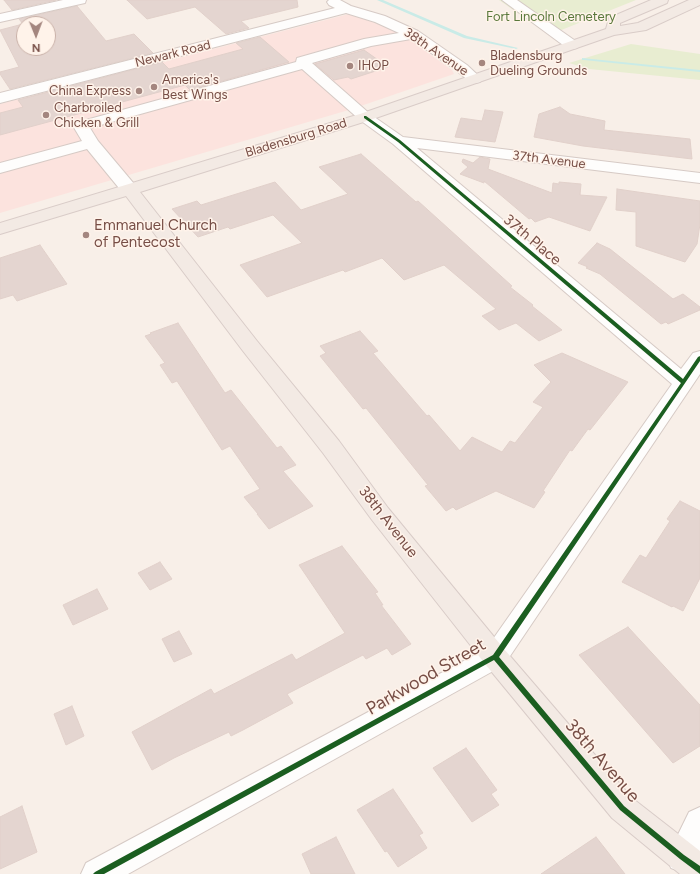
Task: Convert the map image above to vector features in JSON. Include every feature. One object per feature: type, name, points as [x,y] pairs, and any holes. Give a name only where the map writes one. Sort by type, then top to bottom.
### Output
[{"type":"main road","points":[[612,31],[614,21],[662,0]]},
{"type":"main road","name":"Bladensburg Road","points":[[0,228],[365,117],[612,31],[641,27],[700,0]]},
{"type":"main road","name":"38th Avenue","points":[[129,189],[186,260],[250,346],[331,447],[380,514],[494,657],[622,808],[691,864]]},
{"type":"street","points":[[0,18],[80,0]]},
{"type":"street","name":"38th Avenue","points":[[329,0],[346,9],[380,20],[413,34],[462,68],[475,79]]},
{"type":"street","points":[[508,0],[572,45]]},
{"type":"street","name":"Newark Road","points":[[0,98],[346,9]]},
{"type":"street","points":[[129,189],[91,143],[81,126],[304,64],[302,61],[369,42],[413,34]]},
{"type":"street","name":"37th Place","points":[[304,64],[365,117],[399,142],[683,382]]},
{"type":"street","name":"37th Avenue","points":[[399,142],[700,178]]},
{"type":"street","points":[[0,168],[91,143]]},
{"type":"street","name":"Parkwood Street","points":[[97,874],[494,657],[700,358]]},
{"type":"street","points":[[691,864],[700,822]]},
{"type":"shaded area","points":[[349,14],[393,29],[452,70],[454,74],[352,109],[0,213],[0,104]]},
{"type":"green space","name":"Fort Lincoln Cemetery","points":[[499,0],[636,0],[549,35]]},
{"type":"green space","points":[[631,44],[700,54],[700,80],[589,69],[569,63]]},
{"type":"building","points":[[4,0],[56,0],[12,10]]},
{"type":"building","points":[[127,0],[297,0],[298,7],[241,21],[249,28],[226,34],[195,7],[147,19]]},
{"type":"building","points":[[77,6],[106,41],[134,34],[153,53],[10,89],[0,72],[19,67],[0,30],[16,26],[16,56],[56,56],[56,16],[32,16]]},
{"type":"building","points":[[260,37],[289,62],[190,90],[185,85],[0,135],[0,113],[23,107],[18,100],[162,62],[169,69],[243,49],[236,43]]},
{"type":"building","name":"IHOP","points":[[364,50],[388,67],[351,79],[348,77],[334,80],[315,64]]},
{"type":"building","points":[[560,107],[570,114],[605,121],[604,130],[690,139],[692,159],[583,146],[534,137],[539,114]]},
{"type":"building","points":[[485,110],[503,112],[495,142],[455,137],[461,118],[482,121]]},
{"type":"building","points":[[361,154],[416,202],[418,201],[512,286],[510,287],[562,330],[539,341],[516,323],[499,330],[482,316],[496,309],[444,265],[404,280],[382,258],[345,272],[343,270],[267,297],[240,265],[302,243],[273,215],[230,229],[228,227],[198,237],[172,209],[197,201],[201,205],[275,182],[301,210],[348,194],[319,167]]},
{"type":"building","points":[[480,157],[490,159],[488,169],[552,193],[553,183],[559,184],[559,182],[581,184],[580,195],[607,197],[590,231],[549,217],[535,222],[531,218],[529,219],[484,181],[484,183],[460,174],[468,167],[462,162],[463,159],[473,163]]},
{"type":"building","points":[[617,189],[700,201],[700,224],[697,244],[685,262],[636,246],[636,212],[616,210]]},
{"type":"building","points":[[597,243],[610,249],[673,299],[683,294],[700,307],[700,310],[668,324],[666,322],[661,324],[600,274],[578,263]]},
{"type":"building","points":[[40,245],[67,284],[17,301],[13,295],[0,299],[0,258]]},
{"type":"building","points":[[178,323],[225,393],[231,390],[277,448],[281,446],[296,465],[283,471],[313,506],[269,529],[244,497],[260,489],[230,446],[222,450],[177,381],[172,383],[160,365],[165,363],[145,336]]},
{"type":"building","points":[[360,331],[378,351],[373,353],[427,416],[429,415],[460,451],[472,437],[502,452],[510,441],[515,443],[543,407],[533,402],[551,382],[534,365],[562,353],[628,382],[590,430],[588,429],[572,451],[570,450],[543,491],[545,492],[534,508],[496,491],[456,510],[453,507],[446,511],[425,486],[428,485],[366,408],[363,409],[320,356],[326,353],[320,346]]},
{"type":"building","points":[[680,501],[700,511],[700,578],[683,611],[622,582],[640,555],[646,558],[670,521],[667,519]]},
{"type":"building","points":[[342,546],[378,592],[375,593],[383,605],[381,605],[411,644],[392,655],[387,648],[366,659],[363,655],[287,694],[293,703],[231,736],[229,732],[152,770],[132,732],[211,689],[214,694],[292,654],[296,660],[345,633],[299,565]]},
{"type":"building","points":[[160,562],[172,579],[150,590],[138,573]]},
{"type":"building","points":[[97,589],[108,609],[73,625],[63,605]]},
{"type":"building","points":[[628,627],[700,705],[700,746],[673,763],[579,655]]},
{"type":"building","points":[[179,631],[192,654],[174,662],[162,639]]},
{"type":"building","points":[[72,706],[84,736],[66,745],[54,714]]},
{"type":"building","points":[[466,748],[497,790],[491,794],[499,805],[472,822],[433,768]]},
{"type":"building","points":[[393,789],[423,833],[419,835],[427,848],[398,867],[387,851],[385,852],[357,810]]},
{"type":"building","points":[[22,806],[37,852],[0,869],[0,817]]},
{"type":"building","points":[[336,837],[355,874],[311,874],[302,854]]},
{"type":"building","points":[[596,837],[625,874],[541,874]]},
{"type":"waterway","points":[[379,0],[466,37],[516,48]]},
{"type":"waterway","points":[[584,59],[700,71]]},
{"type":"cycle path","points":[[365,117],[399,141],[683,382]]},
{"type":"cycle path","points":[[97,874],[495,657],[700,358]]},
{"type":"cycle path","points":[[495,657],[622,808],[700,870]]},
{"type":"place","name":"Bladensburg Dueling Grounds","points":[[482,63]]},
{"type":"place","name":"IHOP","points":[[350,66]]},
{"type":"place","name":"America's Best Wings","points":[[154,87]]},
{"type":"place","name":"China Express","points":[[139,91]]},
{"type":"place","name":"Charbroiled Chicken & Grill","points":[[46,115]]},
{"type":"place","name":"Emmanuel Church of Pentecost","points":[[86,235]]}]
